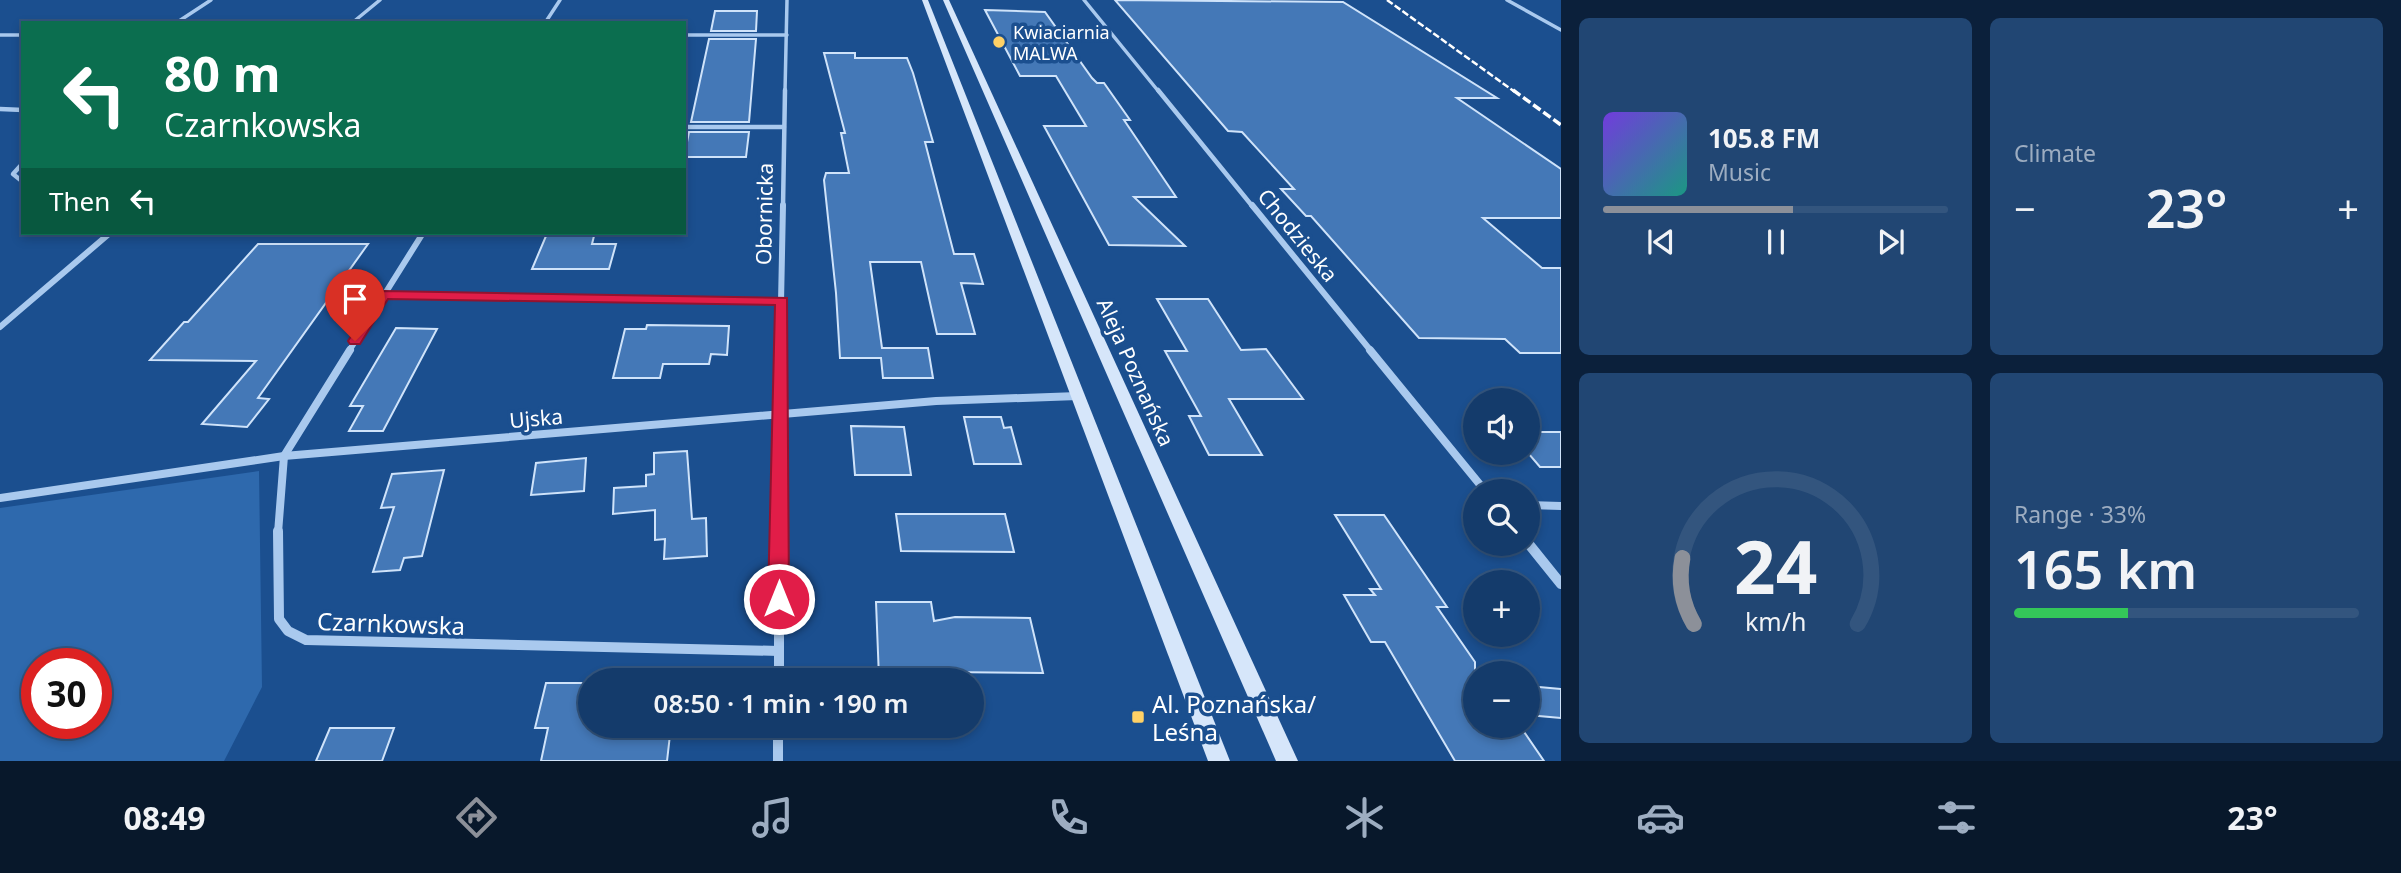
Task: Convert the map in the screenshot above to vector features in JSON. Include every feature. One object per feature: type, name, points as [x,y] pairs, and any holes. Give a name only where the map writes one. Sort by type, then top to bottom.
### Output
[{"type":"main road","points":[[925,0],[1219,761]]},
{"type":"main road","name":"Aleja Poznańska","points":[[946,0],[1287,761]]},
{"type":"street","points":[[179,21],[211,0]]},
{"type":"street","points":[[354,21],[380,0]]},
{"type":"street","points":[[546,21],[560,0]]},
{"type":"street","name":"Obornicka","points":[[779,668],[779,416],[787,0]]},
{"type":"street","name":"Chodzieska","points":[[1084,0],[1475,479]]},
{"type":"street","points":[[1507,0],[1561,30]]},
{"type":"street","points":[[0,35],[21,34]]},
{"type":"street","points":[[686,35],[787,35]]},
{"type":"street","points":[[0,109],[21,110]]},
{"type":"street","points":[[686,127],[785,127]]},
{"type":"street","points":[[21,165],[13,174],[21,180]]},
{"type":"street","points":[[0,327],[108,235]]},
{"type":"street","name":"Czarnkowska","points":[[422,235],[284,456],[278,519],[279,619],[288,631],[306,639],[351,643],[779,651]]},
{"type":"street","points":[[384,295],[782,301]]},
{"type":"street","name":"Ujska","points":[[0,498],[284,456],[936,401],[1078,396]]},
{"type":"street","points":[[1540,505],[1561,506]]},
{"type":"street","points":[[1538,556],[1561,584]]},
{"type":"street","points":[[778,738],[778,761]]},
{"type":"shaded area","points":[[259,471],[262,687],[224,761],[0,761],[0,508]]},
{"type":"building","points":[[1115,0],[1343,2],[1497,98],[1457,98],[1561,169],[1561,218],[1483,218],[1542,268],[1561,268],[1561,353],[1520,353],[1505,339],[1419,338],[1311,216],[1306,216],[1281,189],[1294,189],[1242,132],[1228,131]]},
{"type":"building","points":[[985,10],[1045,12],[1092,78],[1097,83],[1104,83],[1130,120],[1124,120],[1176,197],[1134,197],[1185,246],[1109,245],[1044,126],[1086,126],[1056,76],[1020,76]]},
{"type":"building","points":[[715,11],[757,11],[756,31],[711,31]]},
{"type":"building","points":[[709,39],[756,39],[749,122],[691,122]]},
{"type":"building","points":[[824,53],[855,53],[855,58],[907,58],[933,142],[925,142],[954,254],[974,254],[983,284],[961,283],[975,334],[937,334],[921,262],[870,262],[882,348],[928,348],[933,378],[883,378],[881,358],[840,358],[824,180],[826,173],[849,173],[841,133],[845,133]]},
{"type":"building","points":[[689,132],[749,132],[746,157],[686,157]]},
{"type":"building","points":[[546,236],[594,236],[592,244],[616,244],[609,269],[532,269]]},
{"type":"building","points":[[258,244],[368,244],[258,398],[269,399],[247,427],[202,424],[256,361],[150,360]]},
{"type":"building","points":[[1157,299],[1208,299],[1241,350],[1266,349],[1303,399],[1229,399],[1262,455],[1209,455],[1189,416],[1201,416],[1165,351],[1187,351]]},
{"type":"building","points":[[647,325],[729,326],[727,355],[711,354],[709,364],[663,364],[660,378],[613,378],[625,329],[646,329]]},
{"type":"building","points":[[396,328],[437,329],[383,431],[349,431],[363,406],[350,406]]},
{"type":"building","points":[[964,417],[1001,417],[1004,428],[1011,427],[1021,464],[974,464]]},
{"type":"building","points":[[851,426],[904,427],[911,475],[855,475]]},
{"type":"building","points":[[1540,432],[1561,432],[1561,467],[1540,467]]},
{"type":"building","points":[[687,451],[692,519],[706,518],[707,556],[664,559],[665,539],[655,540],[655,510],[613,514],[614,488],[646,486],[646,475],[654,474],[654,453]]},
{"type":"building","points":[[586,458],[584,491],[531,495],[536,463]]},
{"type":"building","points":[[444,470],[422,556],[404,558],[400,570],[373,572],[394,507],[381,508],[392,474]]},
{"type":"building","points":[[896,514],[1005,514],[1014,552],[901,551]]},
{"type":"building","points":[[1335,515],[1384,515],[1447,607],[1437,607],[1474,661],[1463,661],[1463,738],[1528,738],[1544,761],[1455,761],[1385,642],[1371,642],[1344,595],[1375,595],[1370,589],[1381,589]]},
{"type":"building","points":[[876,602],[931,602],[934,621],[955,617],[1030,618],[1043,673],[984,672],[984,668],[879,668]]},
{"type":"building","points":[[546,683],[578,683],[578,738],[670,738],[667,761],[541,761],[548,728],[535,728]]},
{"type":"building","points":[[1540,687],[1561,689],[1561,718],[1540,716]]},
{"type":"building","points":[[330,728],[394,728],[382,761],[316,761]]},
{"type":"railway","points":[[1387,0],[1515,92]]},
{"type":"railway","points":[[1513,90],[1561,125]]},
{"type":"place","name":"Kwiaciarnia MALWA","points":[[999,42]]},
{"type":"place","name":"Al. Poznańska/ Leśna","points":[[1138,717]]},
{"type":"route","points":[[355,341],[384,295],[782,301],[779,599]]}]
